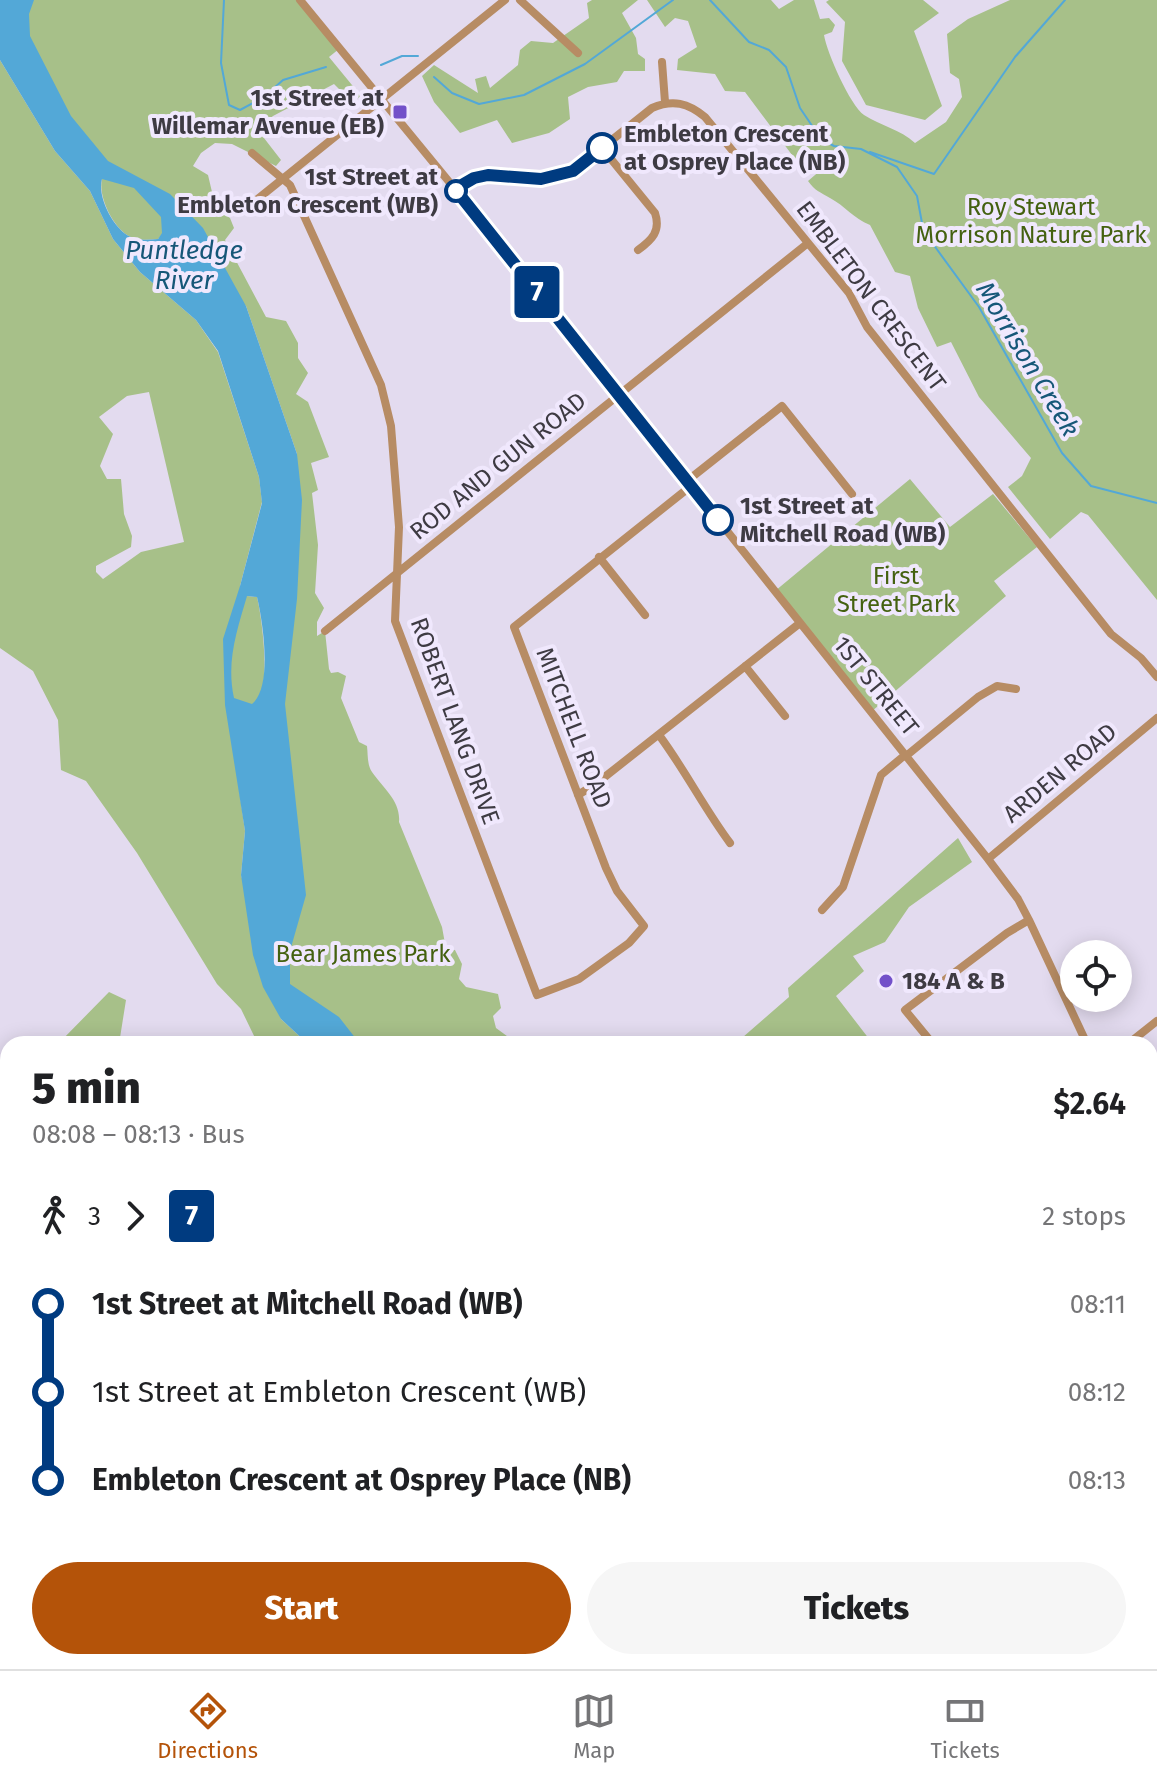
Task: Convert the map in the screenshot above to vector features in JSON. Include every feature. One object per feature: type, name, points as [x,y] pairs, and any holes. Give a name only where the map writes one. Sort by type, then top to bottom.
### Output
[{"type":"street","name":"1ST STREET","points":[[300,0],[455,189],[988,859],[1018,899],[1083,1036]]},
{"type":"street","points":[[254,202],[505,0]]},
{"type":"street","points":[[520,0],[578,53]]},
{"type":"street","points":[[455,189],[474,178],[488,175],[541,179],[573,171],[652,108],[665,102],[662,62]]},
{"type":"street","name":"EMBLETON CRESCENT","points":[[665,102],[693,107],[705,117],[849,293],[867,327],[1111,634],[1141,658],[1157,677]]},
{"type":"street","points":[[602,148],[655,213],[658,223],[656,233],[638,250]]},
{"type":"street","name":"ROBERT LANG DRIVE","points":[[252,153],[290,185],[381,385],[391,426],[399,527],[395,621],[537,995]]},
{"type":"street","name":"ROD AND GUN ROAD","points":[[325,631],[808,243]]},
{"type":"street","name":"MITCHELL ROAD","points":[[537,995],[579,979],[629,943],[644,926],[617,891],[606,868],[514,627],[782,406],[852,494]]},
{"type":"street","points":[[599,557],[645,615]]},
{"type":"street","points":[[578,795],[800,623]]},
{"type":"street","points":[[745,666],[785,716]]},
{"type":"street","points":[[822,910],[843,887],[881,775],[978,697],[997,686],[1016,689]]},
{"type":"street","name":"ARDEN ROAD","points":[[988,859],[1157,718]]},
{"type":"street","points":[[659,735],[679,762],[701,804],[730,843]]},
{"type":"street","points":[[926,1036],[905,1010],[1007,933],[1029,920]]},
{"type":"street","points":[[1138,1036],[1157,1021]]},
{"type":"green space","name":"Bear James Park","points":[[24,0],[300,0],[339,49],[329,57],[361,96],[352,102],[334,84],[273,116],[257,129],[281,160],[276,166],[232,144],[215,143],[201,153],[193,166],[208,175],[216,209],[230,218],[234,228],[225,240],[266,317],[286,321],[298,343],[298,358],[308,373],[296,394],[308,402],[329,457],[311,463],[318,490],[312,493],[318,545],[315,593],[324,608],[317,622],[317,636],[325,631],[331,673],[346,676],[341,698],[359,742],[367,746],[370,769],[397,808],[399,822],[442,927],[446,949],[455,950],[462,964],[459,979],[466,987],[498,994],[501,1008],[493,1016],[496,1028],[507,1036],[335,1036],[294,998],[283,975],[285,659],[297,454],[246,306],[163,233],[158,239],[134,238],[121,230],[111,217],[102,194],[102,179],[38,77],[21,5]]},
{"type":"green space","points":[[592,0],[638,0],[622,13],[636,38],[638,54],[645,59],[645,71],[624,71],[617,82],[588,87],[568,97],[570,119],[549,133],[512,143],[497,120],[460,133],[434,102],[422,76],[434,65],[478,93],[475,79],[486,76],[490,88],[518,65],[520,50],[531,41],[553,43],[589,18],[587,3]]},
{"type":"green space","name":"Roy Stewart Morrison Nature Park","points":[[647,0],[771,0],[779,9],[794,0],[814,0],[820,19],[829,18],[835,25],[832,32],[824,35],[834,66],[852,101],[864,115],[915,143],[946,122],[962,97],[959,79],[950,73],[947,34],[968,19],[1010,0],[1157,0],[1157,600],[1088,515],[1081,512],[1050,539],[1008,487],[1022,476],[1031,458],[979,397],[951,342],[937,347],[918,308],[910,276],[895,272],[870,225],[808,181],[822,169],[807,154],[795,159],[745,92],[725,91],[715,74],[677,70],[678,59],[697,47],[688,21],[675,18],[665,27]]},
{"type":"green space","points":[[923,0],[939,13],[914,31],[942,106],[925,120],[866,105],[842,61],[845,22],[826,2]]},
{"type":"green space","points":[[0,60],[55,151],[90,191],[113,239],[140,272],[196,320],[218,352],[259,477],[262,502],[240,586],[247,596],[257,597],[263,633],[264,677],[259,698],[231,732],[245,831],[241,875],[281,1019],[299,1036],[254,1036],[241,1009],[217,984],[137,853],[86,781],[61,770],[58,720],[33,671],[0,648]],"holes":[[[149,392],[184,542],[141,552],[103,579],[96,572],[96,566],[131,547],[132,536],[124,514],[121,479],[107,479],[100,466],[113,434],[99,417],[127,396]]]},
{"type":"green space","name":"First Street Park","points":[[910,479],[950,527],[993,494],[1037,547],[994,581],[1006,596],[871,712],[775,591]]},
{"type":"green space","points":[[958,838],[972,862],[909,907],[885,942],[853,956],[864,971],[836,996],[867,1036],[744,1036],[789,997],[788,988]]},
{"type":"green space","points":[[109,992],[126,1000],[120,1036],[66,1036]]},
{"type":"water","name":"Puntledge River","points":[[0,0],[34,0],[29,14],[30,36],[71,116],[108,161],[170,194],[203,228],[246,306],[297,454],[302,500],[297,599],[285,704],[306,895],[290,951],[290,984],[339,1017],[354,1036],[299,1036],[281,1019],[263,987],[253,955],[241,875],[245,831],[225,705],[223,639],[262,503],[259,477],[218,351],[196,320],[140,272],[113,239],[90,191],[55,151],[0,60]],"holes":[[[102,179],[134,188],[161,217],[162,233],[158,239],[134,238],[121,230],[104,202]],[[247,596],[257,597],[265,654],[262,684],[252,704],[234,698],[231,672],[234,646]]]},
{"type":"waterway","name":"Morrison Creek","points":[[224,0],[221,63],[229,105],[240,110],[264,97],[283,80],[326,67]]},
{"type":"waterway","name":"Morrison Creek","points":[[434,77],[452,93],[479,104],[524,95],[585,64],[673,0]]},
{"type":"waterway","name":"Morrison Creek","points":[[710,0],[749,42],[769,50],[786,67],[800,108],[821,139],[834,146],[861,149],[897,167],[917,196],[922,223],[933,244],[979,307],[1062,453],[1091,486],[1157,503]]},
{"type":"waterway","points":[[870,152],[934,174],[1015,57],[1065,0]]},
{"type":"waterway","name":"Morrison Creek","points":[[381,65],[402,56],[418,56]]},
{"type":"bus line","name":"7","points":[[602,148],[573,171],[541,179],[488,175],[474,178],[455,189],[718,520]]},
{"type":"place","name":"1st Street at Willemar Avenue (EB)","points":[[400,112]]},
{"type":"place","name":"Embleton Crescent at Osprey Place (NB)","points":[[602,148]]},
{"type":"place","name":"1st Street at Embleton Crescent (WB)","points":[[456,191]]},
{"type":"place","name":"1st Street at Mitchell Road (WB)","points":[[718,520]]},
{"type":"place","name":"184 A & B","points":[[886,981]]}]
